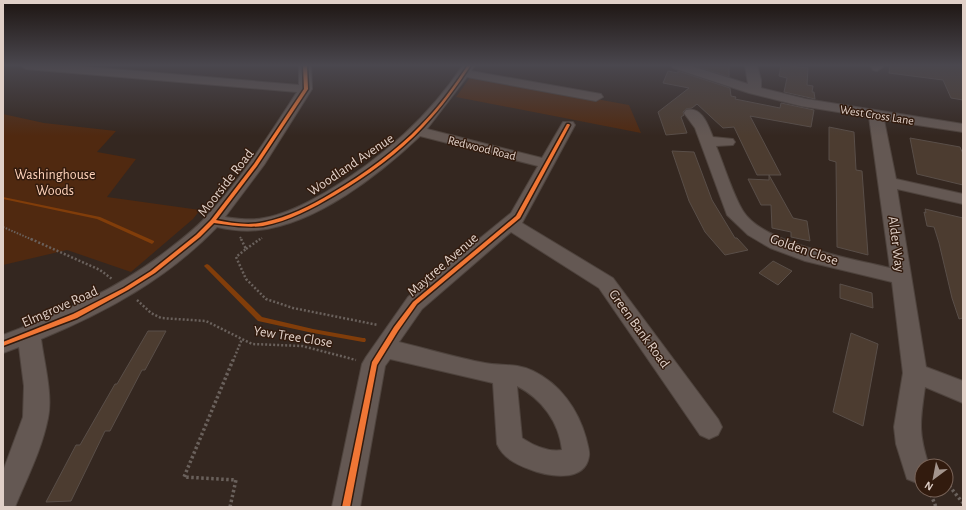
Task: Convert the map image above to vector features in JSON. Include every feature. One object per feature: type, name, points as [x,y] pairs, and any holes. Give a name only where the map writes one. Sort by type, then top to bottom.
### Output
[{"type":"street","name":"Moorside Road","points":[[126,289],[173,257],[213,221],[256,165],[306,89]]},
{"type":"street","name":"Woodland Avenue","points":[[213,221],[240,225],[264,224],[295,215],[374,167],[417,131],[450,89]]},
{"type":"street","points":[[558,89],[596,97]]},
{"type":"street","name":"West Cross Lane","points":[[750,89],[814,104],[963,128]]},
{"type":"street","name":"Golden Close","points":[[691,113],[696,117],[705,135],[736,215],[754,231],[777,244],[812,256],[900,277]]},
{"type":"street","name":"Alder Way","points":[[876,115],[888,182],[900,277],[915,373],[907,427],[909,444],[914,458]]},
{"type":"street","name":"Maytree Avenue","points":[[346,507],[385,347],[415,303],[518,218],[568,125]]},
{"type":"street","name":"Redwood Road","points":[[417,131],[547,164]]},
{"type":"street","points":[[705,135],[728,142]]},
{"type":"street","points":[[888,182],[963,199]]},
{"type":"street","name":"Green Bank Road","points":[[511,224],[606,283],[709,427]]},
{"type":"street","name":"Elmgrove Road","points":[[3,344],[75,316],[126,289]]},
{"type":"street","points":[[3,502],[21,462],[36,417],[36,386],[29,335]]},
{"type":"street","points":[[385,347],[486,373],[502,374]]},
{"type":"street","points":[[915,373],[963,392]]},
{"type":"path","points":[[240,225],[236,231],[246,249],[236,257],[246,279],[266,299],[293,308],[385,347]]},
{"type":"path","points":[[230,507],[236,480],[184,477],[242,339]]},
{"type":"path","points":[[954,491],[963,502]]},
{"type":"green space","points":[[462,89],[541,89],[629,105],[641,133],[456,97]]},
{"type":"green space","name":"Washinghouse Woods","points":[[3,114],[44,123],[116,131],[97,152],[136,159],[107,197],[200,210],[193,219],[131,272],[67,250],[3,265]]},
{"type":"building","points":[[688,89],[730,89],[731,96],[736,97],[735,99],[780,108],[781,103],[814,110],[811,127],[750,116],[781,175],[757,175],[734,127],[723,128],[697,104],[692,108],[686,109],[683,112],[684,115],[681,117],[687,133],[666,135],[658,112]]},
{"type":"building","points":[[785,89],[813,89],[812,92],[814,92],[815,99],[784,92]]},
{"type":"building","points":[[947,89],[963,89],[963,100],[951,98]]},
{"type":"building","points":[[829,127],[854,132],[856,170],[862,171],[868,255],[837,247],[836,162],[829,160]]},
{"type":"building","points":[[910,138],[960,147],[963,154],[963,185],[917,174]]},
{"type":"building","points":[[672,151],[694,152],[712,200],[735,238],[737,238],[748,250],[725,255],[705,232],[689,201]]},
{"type":"building","points":[[769,175],[793,218],[807,221],[810,241],[791,237],[791,232],[772,228],[771,205],[761,205],[748,179],[769,180]]},
{"type":"building","points":[[925,209],[963,218],[963,318],[959,319],[952,298],[939,243],[934,227],[927,226],[924,212],[926,213]]},
{"type":"building","points":[[773,261],[792,271],[778,285],[759,273]]},
{"type":"building","points":[[840,284],[872,293],[873,308],[840,298]]},
{"type":"building","points":[[148,331],[166,331],[145,370],[142,370],[110,431],[105,431],[71,501],[46,502],[76,445],[80,445]]},
{"type":"building","points":[[851,333],[878,344],[863,426],[833,412]]},
{"type":"waterway","points":[[3,198],[98,218],[152,242]]},
{"type":"waterway","points":[[207,266],[260,319],[363,340]]},
{"type":"cycle path","points":[[3,344],[75,316],[126,289],[153,272],[198,236],[213,221],[256,165],[306,89]]},
{"type":"cycle path","points":[[213,221],[245,225],[264,224],[303,211],[324,200],[366,174],[402,145],[430,117],[453,89]]},
{"type":"cycle path","points":[[346,507],[374,364],[396,329],[415,303],[518,217],[568,125]]}]
